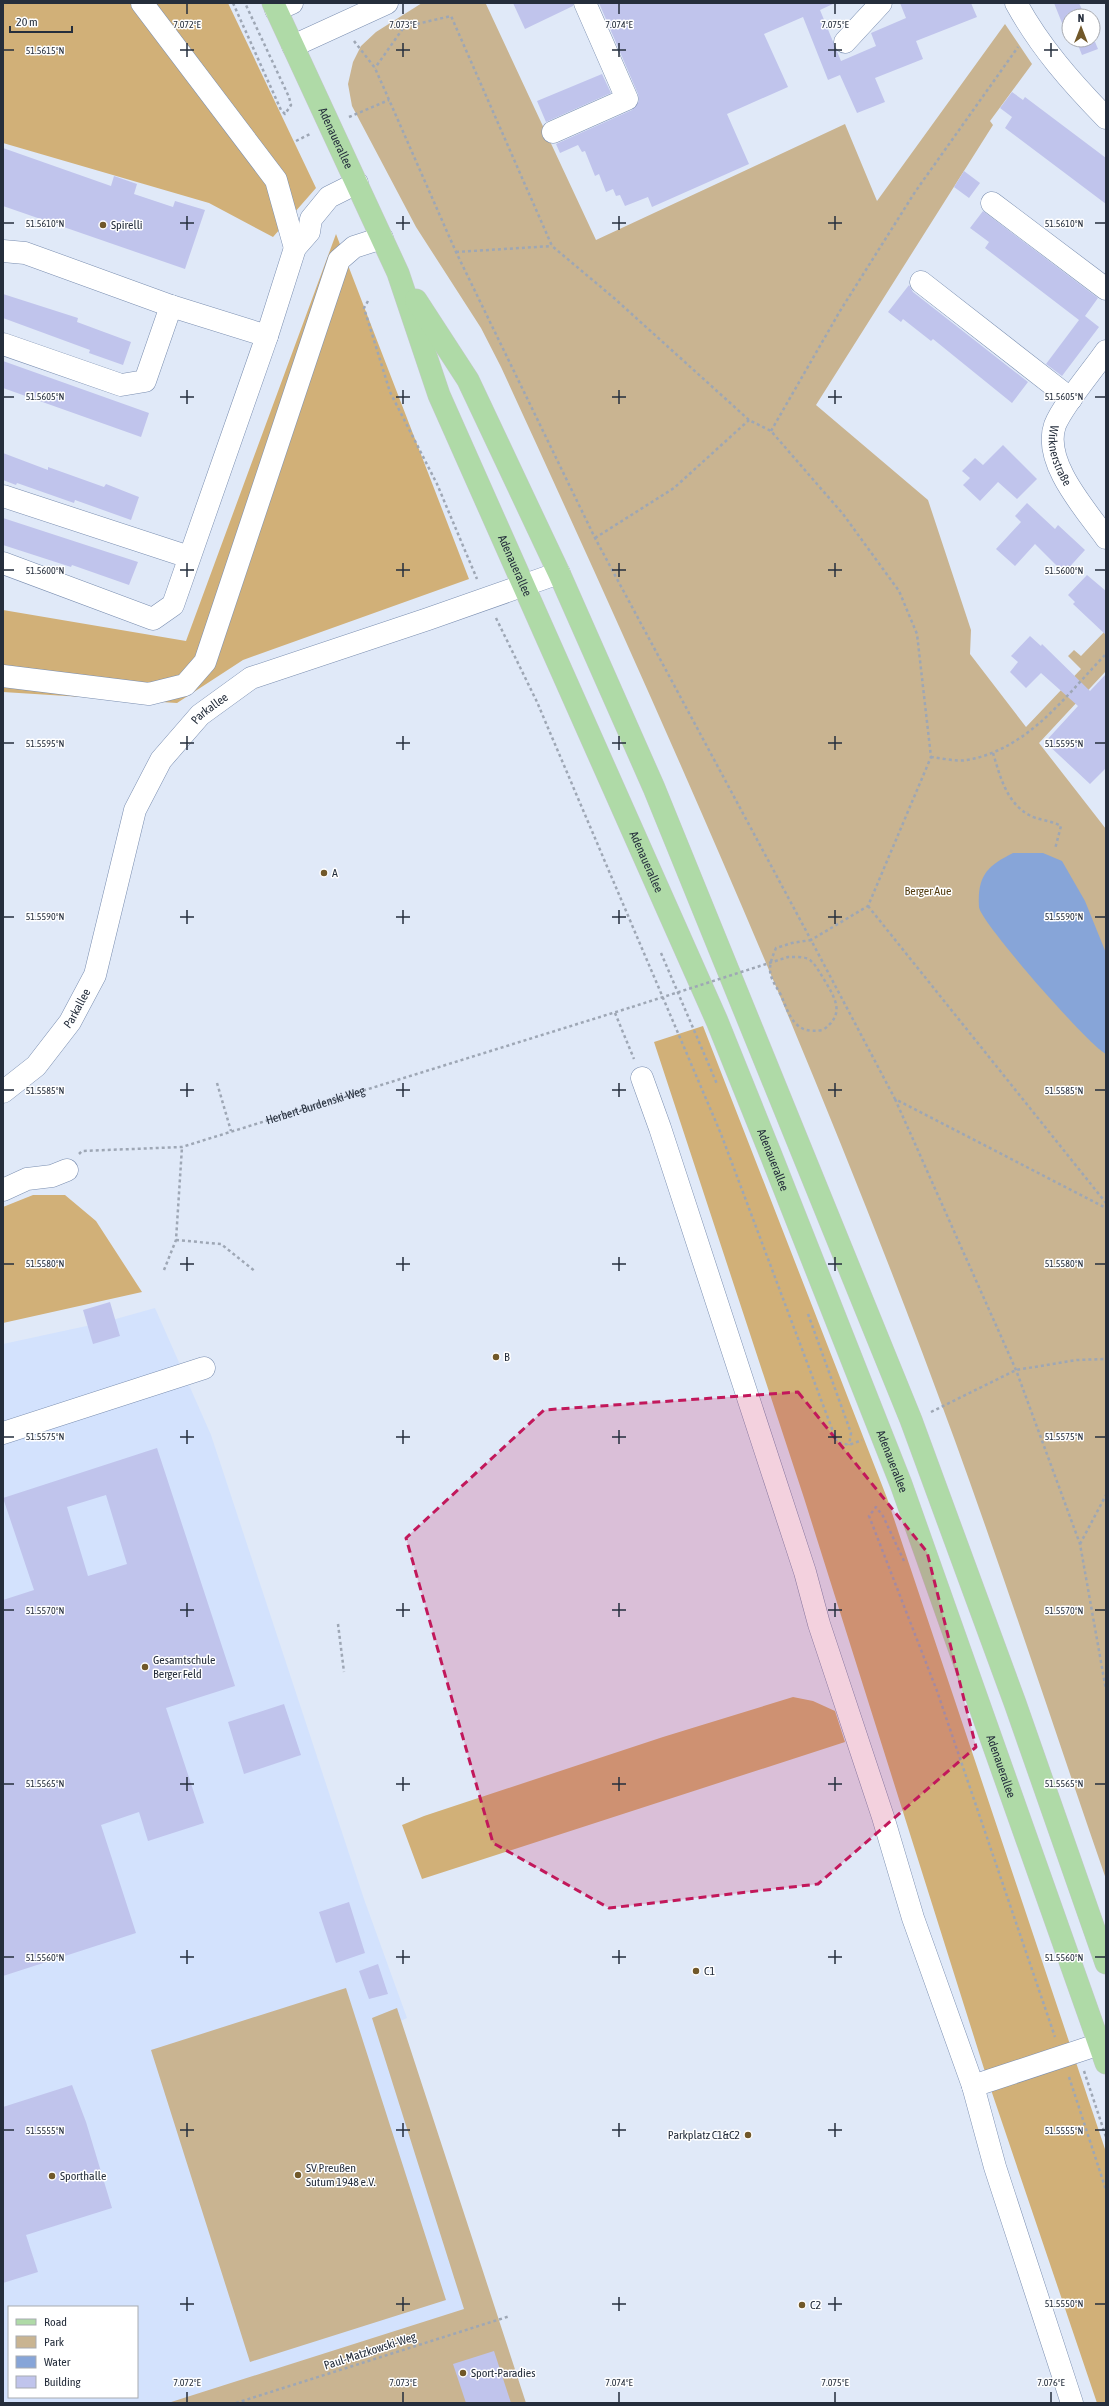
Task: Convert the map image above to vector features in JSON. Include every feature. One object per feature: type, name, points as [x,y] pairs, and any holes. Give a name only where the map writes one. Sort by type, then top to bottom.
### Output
[{"type":"main road","name":"Adenauerallee","points":[[280,5],[293,46],[398,273],[439,395],[716,1020],[880,1432],[1104,2050]]},
{"type":"main road","name":"Adenauerallee","points":[[398,273],[468,380],[559,573],[657,795],[911,1420],[1015,1703],[1106,1963]]},
{"type":"street","points":[[142,3],[276,180],[295,248]]},
{"type":"street","points":[[293,46],[387,3]]},
{"type":"street","points":[[553,132],[628,99],[585,3]]},
{"type":"street","points":[[845,42],[881,3]]},
{"type":"street","points":[[1016,3],[1031,30],[1059,68],[1106,118]]},
{"type":"street","points":[[3,564],[153,619],[172,606],[295,248],[309,232],[311,219],[329,197],[357,183]]},
{"type":"street","points":[[992,203],[1106,289]]},
{"type":"street","points":[[3,676],[148,694],[186,685],[205,662],[339,260],[354,247],[382,238]]},
{"type":"street","points":[[3,251],[25,253],[171,306],[266,336]]},
{"type":"street","points":[[921,282],[1071,399]]},
{"type":"street","points":[[3,344],[121,385],[145,381],[171,306]]},
{"type":"street","name":"Wirknerstraße","points":[[1106,351],[1071,399],[1055,425],[1053,453],[1062,476],[1106,538]]},
{"type":"street","points":[[3,496],[189,557]]},
{"type":"street","name":"Parkallee","points":[[3,1092],[36,1066],[70,1022],[95,975],[135,810],[162,760],[200,715],[251,678],[559,573]]},
{"type":"street","points":[[642,1078],[663,1135],[805,1572],[819,1624],[883,1817],[913,1918],[973,2086],[995,2167],[1072,2403]]},
{"type":"street","points":[[3,1190],[28,1179],[52,1176],[67,1170]]},
{"type":"street","points":[[3,1432],[204,1368]]},
{"type":"street","points":[[973,2086],[1062,2056],[1104,2050]]},
{"type":"path","points":[[233,3],[281,110],[285,114],[291,105],[289,97],[245,3]]},
{"type":"path","points":[[811,940],[868,906],[931,757],[917,634],[899,591],[842,514],[771,431],[749,420],[614,298],[552,246],[451,16],[404,27],[375,68],[456,252],[595,538],[895,1099],[1016,1370],[1080,1544],[1106,1690]]},
{"type":"path","points":[[771,431],[840,311],[915,192],[1031,30]]},
{"type":"path","points":[[348,117],[389,100]]},
{"type":"path","points":[[296,140],[311,134]]},
{"type":"path","points":[[456,252],[552,246]]},
{"type":"path","points":[[368,301],[364,308],[390,392],[438,484],[486,599],[537,702],[721,1134],[837,1442],[849,1445],[880,1432]]},
{"type":"path","points":[[595,538],[674,488],[749,420]]},
{"type":"path","points":[[931,757],[966,760],[1006,748],[1033,731],[1106,654]]},
{"type":"path","points":[[992,753],[1002,785],[1014,804],[1030,816],[1049,819],[1061,826],[1055,849]]},
{"type":"path","points":[[868,906],[1106,1203]]},
{"type":"path","name":"Herbert-Burdenski-Weg","points":[[67,1170],[82,1151],[182,1147],[615,1013],[632,1007],[788,957],[799,956],[809,959],[817,968],[834,997],[836,1013],[834,1019],[823,1030],[806,1031],[798,1026],[791,1017],[770,976],[769,964],[776,948],[792,942],[811,940]]},
{"type":"path","points":[[660,950],[718,1087]]},
{"type":"path","points":[[615,1013],[642,1078]]},
{"type":"path","points":[[217,1083],[231,1131]]},
{"type":"path","points":[[895,1099],[1106,1208]]},
{"type":"path","points":[[164,1270],[176,1240],[182,1147]]},
{"type":"path","points":[[176,1240],[221,1244],[256,1272]]},
{"type":"path","points":[[807,1309],[851,1433],[849,1445]]},
{"type":"path","points":[[911,1420],[930,1413],[1016,1370],[1077,1360],[1106,1359]]},
{"type":"path","points":[[1080,1544],[1106,1495]]},
{"type":"path","points":[[876,1507],[869,1516],[936,1691],[1062,2056],[1106,2190]]},
{"type":"path","points":[[338,1624],[344,1672]]},
{"type":"path","name":"Paul-Matzkowski-Weg","points":[[236,2403],[510,2316]]},
{"type":"highlighted area","points":[[798,1392],[927,1552],[976,1747],[818,1884],[609,1908],[493,1843],[406,1538],[544,1410]]},
{"type":"shaded area","points":[[3,3],[228,3],[316,188],[273,237],[209,203],[3,143]]},
{"type":"shaded area","points":[[336,234],[469,579],[243,660],[177,703],[3,692],[3,610],[186,641]]},
{"type":"shaded area","points":[[703,1026],[887,1498],[1106,2152],[1106,2403],[1097,2403],[986,2075],[804,1498],[654,1042]]},
{"type":"shaded area","points":[[33,1195],[65,1195],[96,1221],[142,1292],[3,1323],[3,1207]]},
{"type":"shaded area","name":"Gesamtschule Berger Feld","points":[[155,1308],[211,1435],[364,1899],[407,2018],[382,2030],[473,2319],[209,2403],[3,2403],[3,1344],[105,1322]]},
{"type":"shaded area","points":[[793,1697],[813,1701],[835,1711],[845,1742],[422,1879],[402,1825],[424,1816],[663,1737]]},
{"type":"green space","name":"Berger Aue","points":[[422,3],[486,4],[596,240],[845,124],[877,201],[1005,24],[1032,64],[990,121],[993,125],[816,405],[928,500],[971,630],[970,654],[1026,727],[1081,669],[1068,656],[1074,650],[1081,656],[1106,630],[1106,671],[1039,743],[1106,829],[1106,1879],[954,1438],[903,1302],[795,1032],[680,765],[562,499],[501,367],[481,328],[416,227],[352,106],[348,84],[353,62],[361,46],[376,32]]},
{"type":"green space","name":"SV Preußen Sutum 1948 e.V.","points":[[346,1988],[446,2300],[250,2362],[151,2050]]},
{"type":"green space","points":[[397,2008],[526,2403],[168,2403],[464,2309],[372,2018]]},
{"type":"water","points":[[1013,853],[1043,853],[1062,861],[1085,901],[1106,953],[1106,1054],[1096,1047],[1080,1031],[1037,984],[997,935],[984,917],[979,907],[980,887],[986,873],[996,863]]},
{"type":"building","points":[[513,3],[573,3],[573,6],[525,29]]},
{"type":"building","points":[[599,3],[835,3],[820,10],[841,61],[876,46],[871,33],[906,18],[900,3],[971,3],[977,17],[916,41],[923,59],[875,78],[885,102],[857,113],[840,75],[828,80],[803,17],[764,34],[788,87],[727,114],[749,164],[652,207],[648,197],[625,206],[620,195],[616,196],[613,189],[606,192],[599,174],[595,176],[585,151],[582,152],[578,145],[560,153],[556,144],[632,110],[639,101],[638,94]]},
{"type":"building","points":[[1054,3],[1079,3],[1081,8],[1061,8],[1061,20]]},
{"type":"building","points":[[1079,48],[1098,49],[1082,55]]},
{"type":"building","points":[[602,74],[611,93],[546,122],[537,101]]},
{"type":"building","points":[[1012,92],[1023,100],[1025,97],[1106,158],[1106,204],[1005,128],[1012,117],[1000,108]]},
{"type":"building","points":[[3,148],[111,186],[114,176],[137,184],[134,194],[173,207],[175,201],[205,210],[185,269],[3,206]]},
{"type":"building","points":[[964,171],[980,183],[969,198],[954,187]]},
{"type":"building","points":[[983,211],[1098,298],[1085,316],[1099,327],[1062,376],[1046,364],[1079,320],[985,248],[989,242],[970,228]]},
{"type":"building","points":[[909,285],[913,292],[1028,382],[1012,403],[933,339],[931,341],[903,319],[901,322],[888,312]]},
{"type":"building","points":[[3,294],[78,318],[77,322],[131,342],[123,365],[89,353],[90,350],[3,318]]},
{"type":"building","points":[[3,361],[149,413],[141,437],[3,388]]},
{"type":"building","points":[[1003,445],[1037,479],[1017,499],[998,482],[980,501],[963,485],[970,478],[962,471],[975,458],[983,465]]},
{"type":"building","points":[[3,453],[48,470],[48,467],[104,487],[106,484],[139,497],[131,520],[75,500],[74,503],[17,483],[16,485],[3,480]]},
{"type":"building","points":[[1027,503],[1055,529],[1058,525],[1085,550],[1064,573],[1035,544],[1015,566],[996,549],[1021,522],[1015,516]]},
{"type":"building","points":[[3,518],[138,562],[129,585],[72,565],[71,567],[3,545]]},
{"type":"building","points":[[1087,575],[1106,591],[1106,635],[1073,604],[1075,602],[1068,595]]},
{"type":"building","points":[[1030,636],[1041,646],[1042,644],[1090,691],[1106,674],[1106,768],[1090,784],[1045,742],[1078,706],[1041,673],[1026,688],[1010,672],[1018,662],[1011,656]]},
{"type":"building","points":[[110,1302],[120,1336],[93,1344],[83,1310]]},
{"type":"building","points":[[157,1448],[235,1686],[166,1708],[204,1823],[148,1841],[139,1812],[101,1825],[136,1933],[3,1976],[3,1600],[34,1590],[3,1498]],"holes":[[[106,1495],[127,1564],[88,1576],[67,1507]]]},
{"type":"building","points":[[284,1704],[301,1755],[244,1774],[228,1722]]},
{"type":"building","points":[[349,1902],[365,1953],[336,1963],[319,1912]]},
{"type":"building","points":[[378,1964],[388,1994],[369,1999],[359,1971]]},
{"type":"building","name":"Sporthalle","points":[[72,2085],[86,2122],[112,2208],[26,2235],[38,2272],[3,2283],[3,2107]]},
{"type":"building","points":[[494,2351],[511,2403],[466,2403],[453,2364]]},
{"type":"place","name":"Spirelli","points":[[103,225]]},
{"type":"place","name":"A","points":[[324,873]]},
{"type":"place","name":"B","points":[[496,1357]]},
{"type":"place","name":"Gesamtschule Berger Feld","points":[[145,1667]]},
{"type":"place","name":"C1","points":[[696,1971]]},
{"type":"place","name":"Parkplatz C1&C2","points":[[748,2135]]},
{"type":"place","name":"SV Preußen Sutum 1948 e.V.","points":[[298,2175]]},
{"type":"place","name":"Sporthalle","points":[[52,2176]]},
{"type":"place","name":"C2","points":[[802,2305]]},
{"type":"place","name":"Sport-Paradies","points":[[463,2373]]}]
